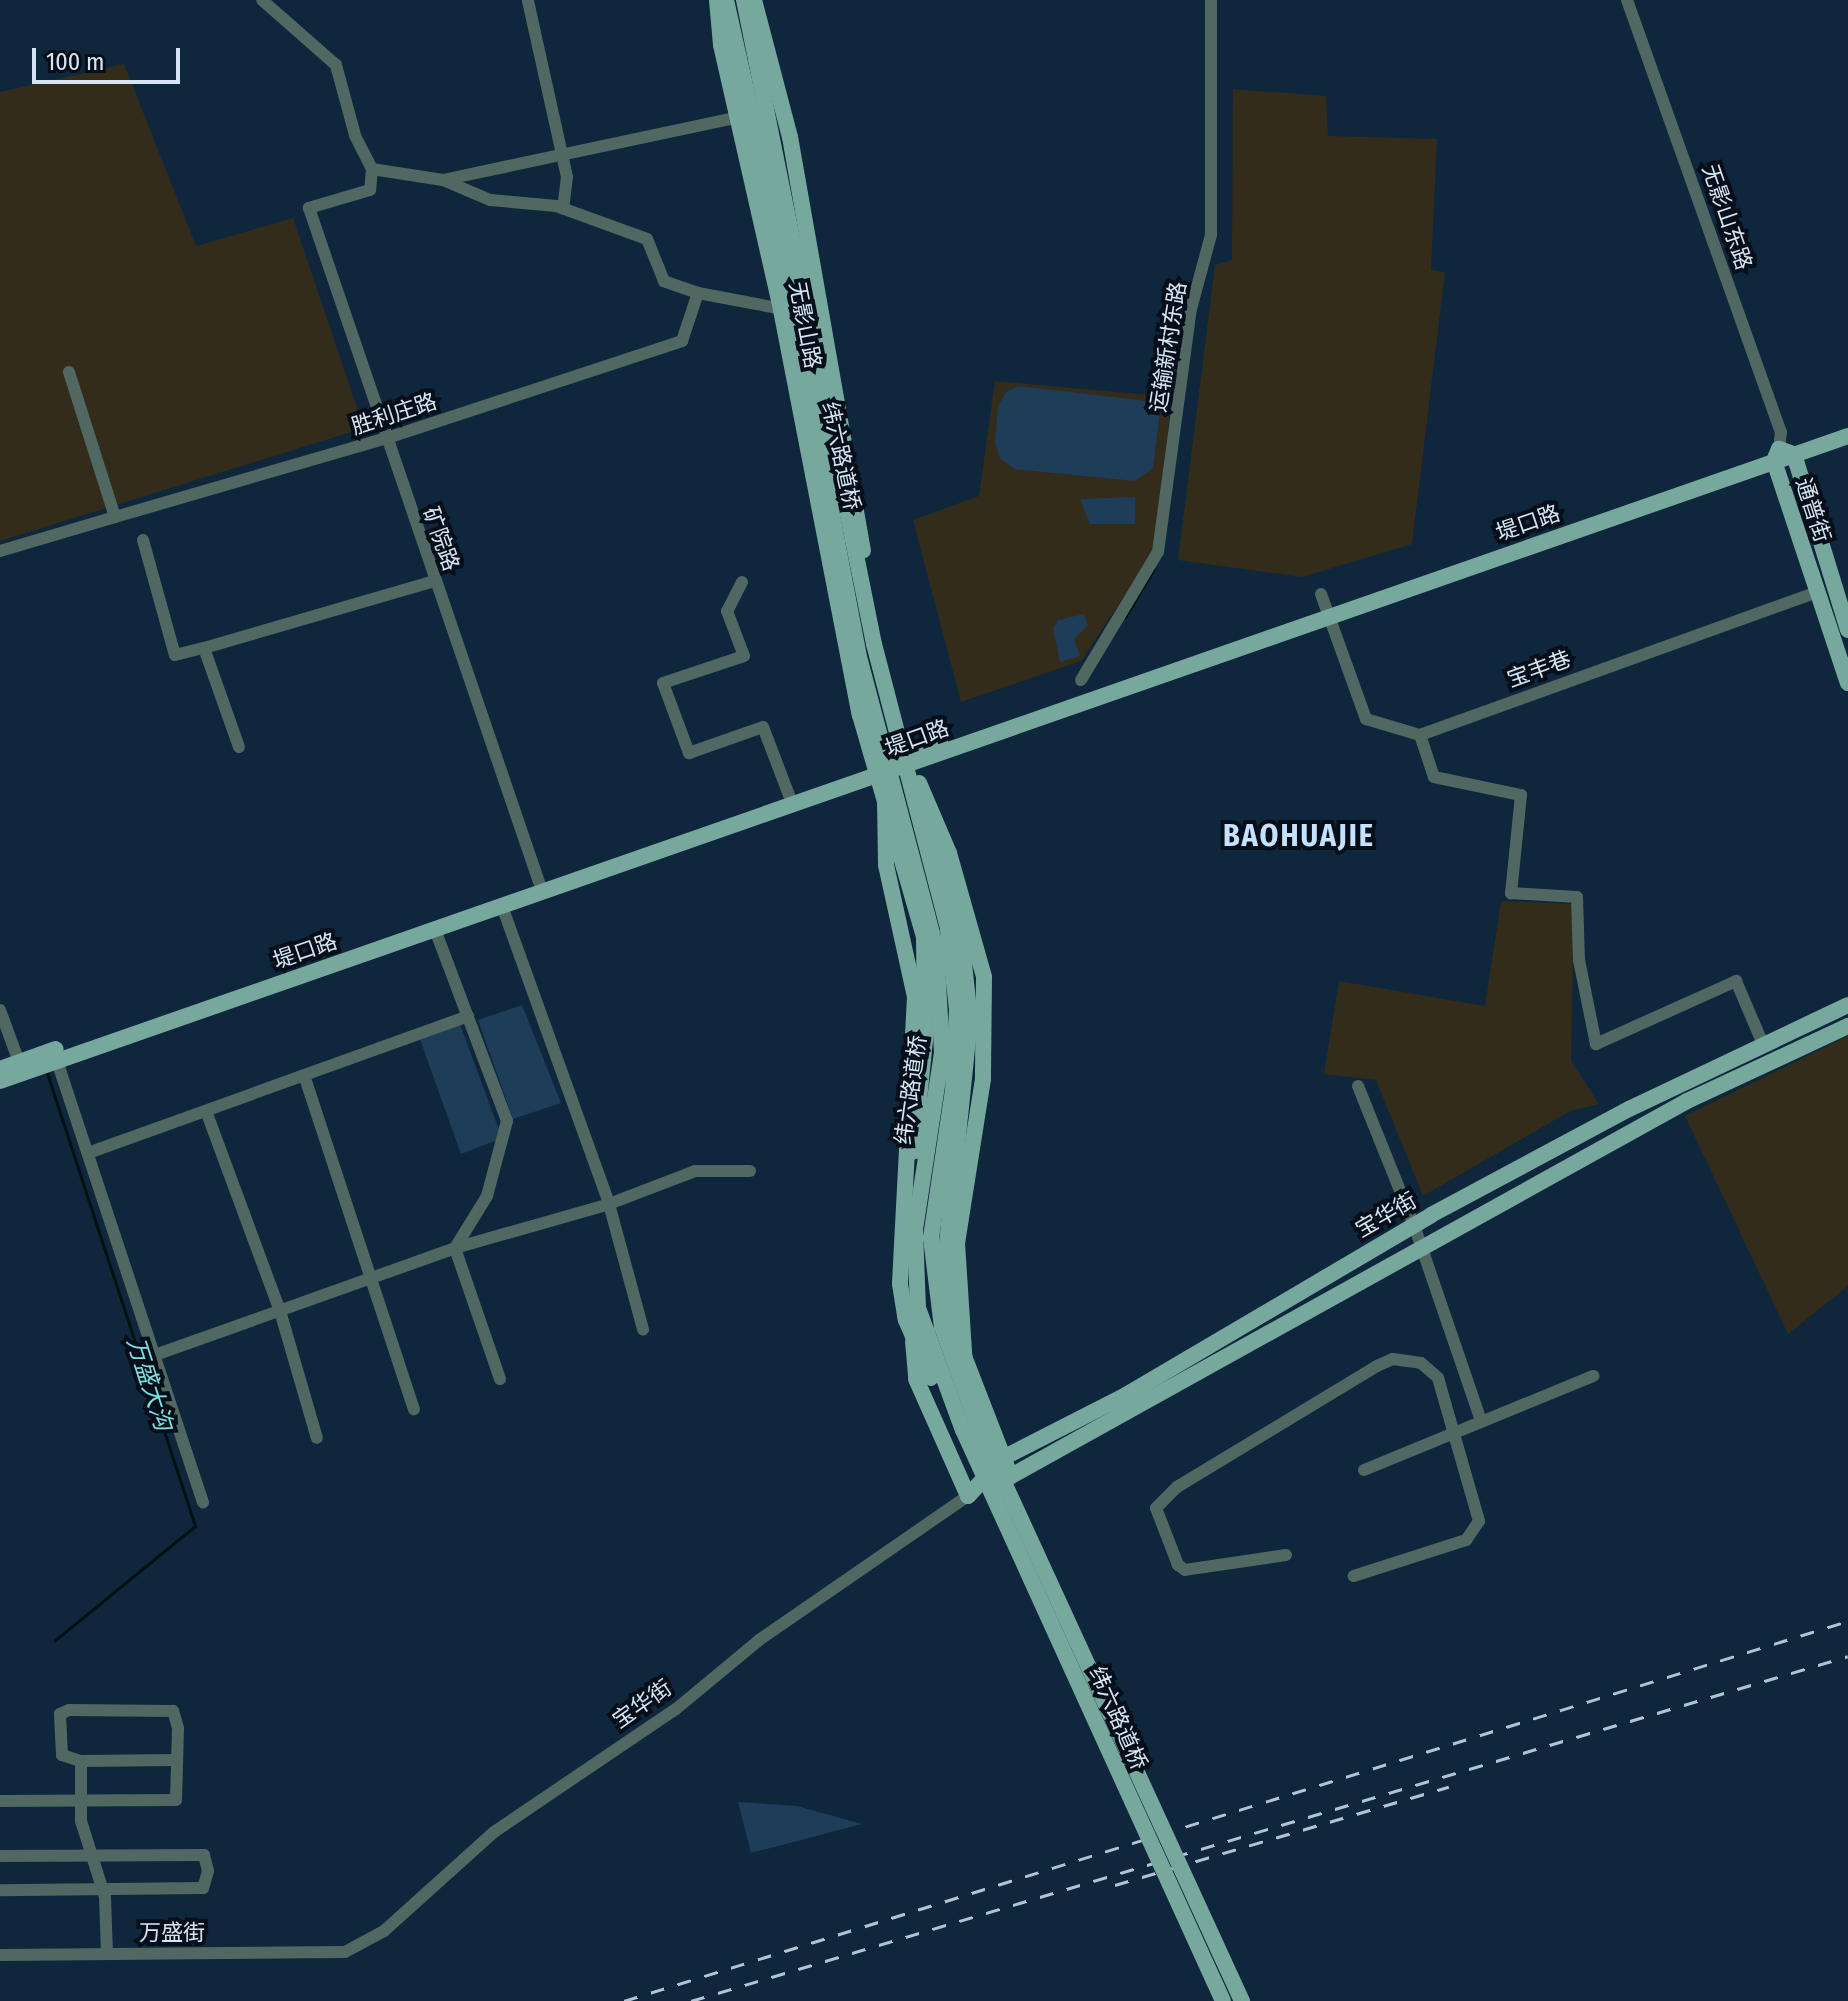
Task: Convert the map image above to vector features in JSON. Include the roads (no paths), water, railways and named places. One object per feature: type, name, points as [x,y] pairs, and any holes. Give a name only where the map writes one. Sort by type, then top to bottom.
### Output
[{"type":"main road","name":"无影山路","points":[[717,0],[735,118],[781,310],[833,592],[860,715],[885,799]]},
{"type":"main road","name":"纬六路道桥","points":[[726,0],[778,232],[858,653],[936,948],[942,1053],[915,1256],[925,1332],[1242,2001]]},
{"type":"main road","name":"纬六路道桥","points":[[744,0],[874,644],[948,929],[957,1009],[953,1090],[931,1238],[933,1282],[942,1327],[970,1428],[1223,2001]]},
{"type":"main road","name":"无影山路","points":[[754,0],[790,137],[882,647],[919,783]]},
{"type":"main road","name":"堤口路","points":[[1782,455],[1848,425]]},
{"type":"main road","name":"堤口路","points":[[0,1081],[435,929],[503,912],[911,757],[1326,611],[1782,455],[1848,436]]},
{"type":"main road","name":"通普街","points":[[1782,455],[1817,592],[1848,683]]},
{"type":"main road","name":"通普街","points":[[1782,455],[1848,630]]},
{"type":"main road","name":"堤口路","points":[[0,1069],[789,795],[878,770]]},
{"type":"main road","points":[[919,783],[966,904],[984,977],[983,1079],[957,1243],[956,1286],[970,1428]]},
{"type":"main road","points":[[919,783],[960,925],[970,1020],[946,1252],[950,1320],[1011,1477]]},
{"type":"main road","points":[[885,799],[886,865],[904,930],[915,997],[900,1284],[913,1341],[970,1428]]},
{"type":"main road","points":[[885,799],[924,937],[928,978],[904,1255],[916,1379],[968,1496]]},
{"type":"main road","name":"宝华街","points":[[968,1496],[1003,1458],[1126,1395],[1414,1225],[1596,1125],[1848,1005]]},
{"type":"main road","name":"宝华街","points":[[968,1496],[1011,1477],[1687,1101],[1848,1026]]},
{"type":"street","points":[[262,0],[336,65],[355,135],[372,169],[443,180],[475,196],[563,209],[647,239],[664,281],[698,293],[781,310],[819,310]]},
{"type":"street","name":"运输新村东路","points":[[1081,680],[1158,552],[1191,309],[1211,235],[1211,0]]},
{"type":"street","name":"无影山东路","points":[[1627,0],[1781,432],[1782,455]]},
{"type":"street","points":[[528,1],[567,177],[563,209]]},
{"type":"street","points":[[443,180],[561,152],[735,118]]},
{"type":"street","name":"矿院路","points":[[372,169],[370,190],[309,208],[384,439],[539,882]]},
{"type":"street","name":"胜利庄路","points":[[0,551],[384,439],[682,341],[698,293]]},
{"type":"street","points":[[69,372],[115,517]]},
{"type":"street","points":[[143,540],[175,655],[434,581]]},
{"type":"street","points":[[742,582],[727,611],[744,656],[663,683],[689,753],[763,727],[789,795]]},
{"type":"street","name":"宝丰巷","points":[[1420,735],[1817,592]]},
{"type":"street","points":[[1326,611],[1366,719],[1420,735],[1434,777],[1521,795],[1511,893],[1577,897],[1579,960],[1596,1044],[1736,981],[1763,1044]]},
{"type":"street","points":[[204,648],[239,747]]},
{"type":"street","points":[[503,912],[609,1204],[643,1329]]},
{"type":"street","points":[[435,929],[507,1121],[487,1196],[455,1248]]},
{"type":"street","points":[[0,1010],[19,1062]]},
{"type":"street","points":[[88,1153],[468,1016]]},
{"type":"street","points":[[57,1061],[203,1503]]},
{"type":"street","points":[[304,1075],[414,1409]]},
{"type":"street","points":[[1358,1086],[1414,1225],[1481,1421]]},
{"type":"street","points":[[206,1111],[280,1311],[317,1438]]},
{"type":"street","points":[[155,1355],[455,1248],[609,1204],[695,1171],[750,1171]]},
{"type":"street","points":[[455,1248],[500,1379]]},
{"type":"street","points":[[1286,1555],[1185,1570],[1178,1565],[1156,1508],[1177,1487],[1393,1359],[1431,1368],[1479,1509],[1476,1530],[1466,1540],[1354,1576]]},
{"type":"street","points":[[1364,1470],[1593,1376]]},
{"type":"street","name":"宝华街","points":[[345,1952],[384,1931],[494,1832],[676,1709],[759,1640],[968,1496]]},
{"type":"street","points":[[0,1801],[176,1800],[178,1728],[173,1711],[69,1710],[60,1714],[62,1755],[81,1761],[176,1760]]},
{"type":"street","points":[[81,1761],[81,1801],[89,1856],[102,1889],[107,1954]]},
{"type":"street","points":[[0,1856],[206,1858],[203,1888],[0,1890]]},
{"type":"street","name":"万盛街","points":[[0,1955],[345,1952]]},
{"type":"waterway","name":"万盛大沟","points":[[1125,617],[1154,569]]},
{"type":"waterway","name":"万盛大沟","points":[[46,1070],[195,1526],[55,1640]]},
{"type":"railway","points":[[624,2001],[1848,1621]]},
{"type":"railway","points":[[691,2001],[1848,1656]]},
{"type":"railway","points":[[1115,1885],[1449,1787]]},
{"type":"district","name":"BAOHUAJIE","points":[[1299,836]]}]
